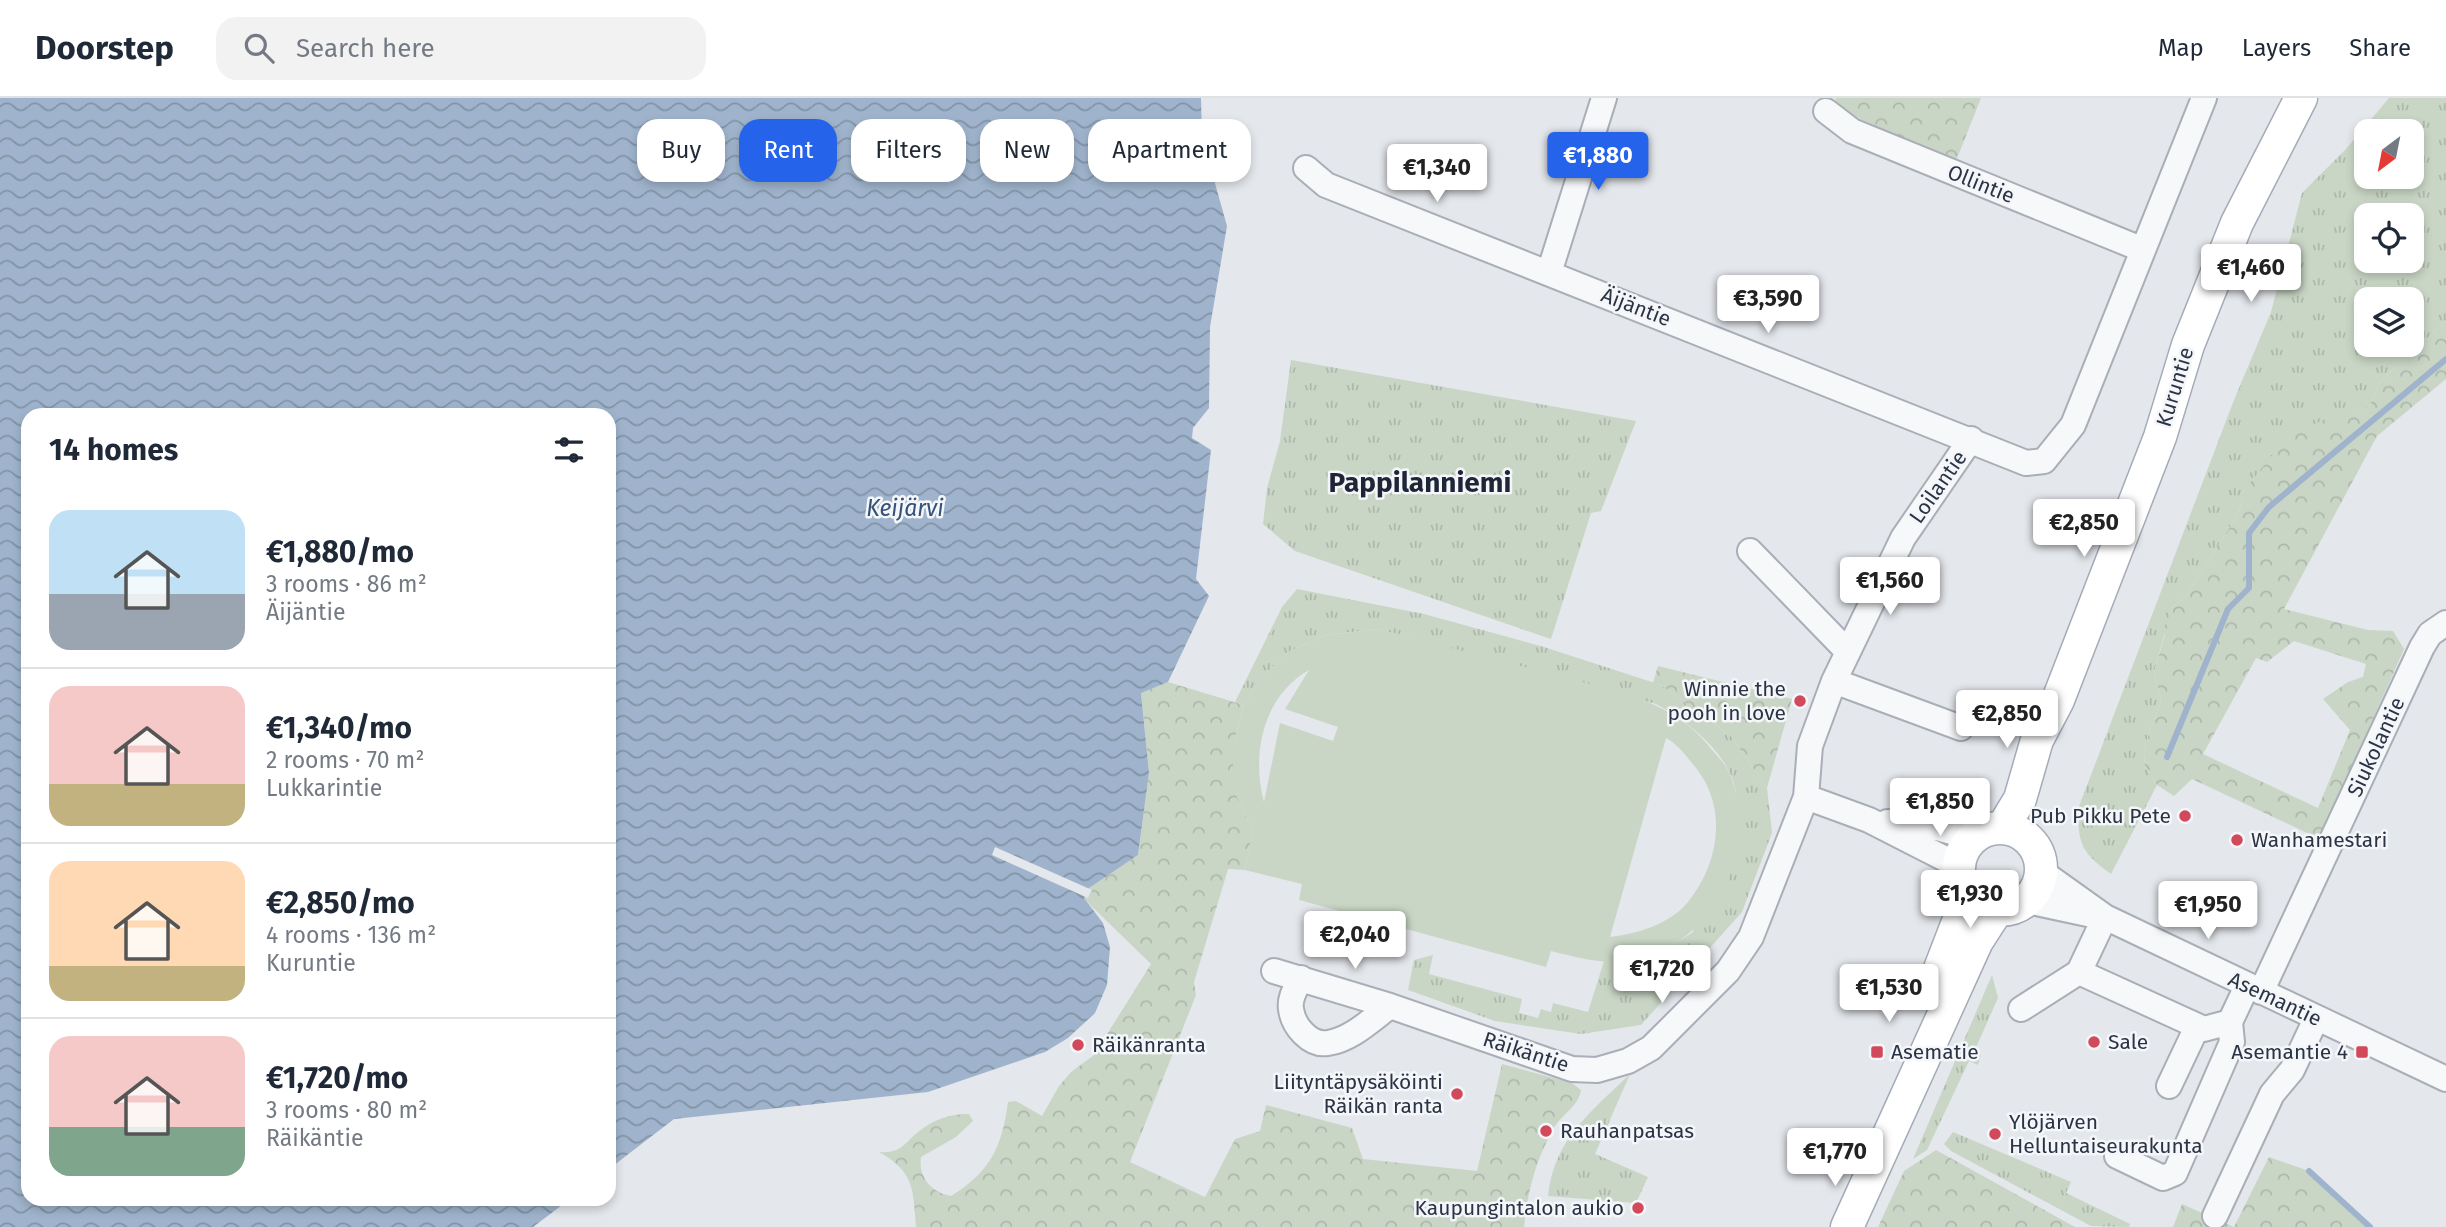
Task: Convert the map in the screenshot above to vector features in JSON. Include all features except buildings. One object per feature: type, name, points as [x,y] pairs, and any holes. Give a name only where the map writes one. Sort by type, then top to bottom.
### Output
[{"type":"main road","name":"Kuruntie","points":[[2003,827],[2020,799],[2037,740],[2058,699],[2160,437],[2188,345],[2237,223],[2279,147],[2301,98]]},
{"type":"main road","name":"Kuruntie","points":[[2032,842],[2052,747],[2058,699]]},
{"type":"main road","points":[[2003,827],[2024,835],[2032,842],[2038,851],[2042,872],[2039,883],[2027,901],[2008,910],[1997,911],[1986,908],[1968,896],[1959,877],[1959,866],[1966,846],[1973,838],[1982,831],[2003,827]]},
{"type":"main road","points":[[1871,1170],[1901,1062],[1957,932],[1968,896]]},
{"type":"main road","points":[[1847,1227],[1977,942],[1997,911]]},
{"type":"street","points":[[1549,273],[1604,98]]},
{"type":"street","name":"Loilantie","points":[[1806,797],[1811,746],[1848,652],[1903,538],[1972,439],[2026,463],[2044,461],[2073,425],[2141,249],[2204,98]]},
{"type":"street","name":"Ollintie","points":[[1826,111],[1852,131],[2141,249]]},
{"type":"street","name":"Äijäntie","points":[[1307,168],[1326,185],[1972,439]]},
{"type":"street","points":[[1750,551],[1848,652]]},
{"type":"street","name":"Siukolantie","points":[[2117,1156],[2162,1178],[2175,1173],[2232,1042],[2230,1022],[2254,989],[2422,647],[2430,634],[2446,623]]},
{"type":"street","points":[[1835,681],[1961,728]]},
{"type":"street","points":[[1806,797],[1869,820],[1959,866]]},
{"type":"street","name":"Räikäntie","points":[[1274,971],[1390,1006],[1572,1069],[1597,1070],[1628,1061],[1651,1048],[1728,971],[1744,948],[1751,937],[1806,797]]},
{"type":"street","points":[[1869,820],[1937,828],[1973,838]]},
{"type":"street","name":"Asemantie","points":[[2042,872],[2105,917],[2446,1079]]},
{"type":"street","name":"Asemantie","points":[[2027,901],[2105,917]]},
{"type":"street","points":[[2021,1009],[2079,972],[2105,917]]},
{"type":"street","points":[[2079,972],[2204,1030],[2230,1022]]},
{"type":"street","points":[[1301,978],[1293,993],[1290,1008],[1296,1024],[1307,1038],[1325,1044],[1345,1038],[1390,1006]]},
{"type":"street","points":[[2216,1216],[2272,1094],[2292,1070],[2316,1019]]},
{"type":"street","points":[[2169,1086],[2197,1027]]},
{"type":"green space","points":[[1836,98],[1981,98],[1956,161],[1833,107]]},
{"type":"green space","points":[[2389,98],[2446,98],[2446,321],[2424,341],[2424,287],[2354,287],[2354,357],[2407,357],[2380,382],[2370,405],[2346,421],[2321,421],[2244,490],[2239,513],[2186,596],[2172,608],[2154,672],[2161,701],[2146,742],[2144,764],[2157,785],[2111,874],[2088,854],[2084,847],[2079,831],[2078,809],[2234,400],[2271,312],[2302,193],[2354,140],[2354,189],[2424,189],[2424,119],[2371,119]]},
{"type":"green space","points":[[2446,321],[2446,379],[2377,436],[2284,609],[2368,630],[2393,631],[2404,649],[2320,839],[2192,779],[2174,796],[2157,785],[2144,764],[2146,742],[2161,701],[2154,672],[2165,635],[2164,628],[2172,608],[2186,596],[2239,513],[2244,490],[2289,435],[2321,421],[2346,420],[2370,405],[2380,382],[2407,357],[2424,357],[2424,341]],"holes":[[[2294,641],[2366,664],[2363,677],[2348,682],[2323,699],[2350,730],[2318,808],[2203,754],[2256,658],[2267,662]]]},
{"type":"green space","points":[[1291,360],[1636,421],[1601,511],[1591,513],[1551,639],[1295,551],[1263,524],[1267,488],[1280,441]]},
{"type":"green space","points":[[1297,589],[1424,614],[1544,647],[1661,685],[1731,736],[1767,788],[1772,833],[1742,912],[1641,1025],[1581,1034],[1495,1021],[1408,990],[1414,960],[1433,955],[1429,974],[1522,999],[1519,1013],[1538,1018],[1541,1009],[1551,1012],[1553,1003],[1588,1012],[1604,961],[1640,959],[1693,932],[1735,802],[1736,793],[1732,778],[1716,752],[1694,730],[1656,704],[1378,629],[1326,635],[1290,651],[1262,677],[1244,705],[1235,702],[1282,607]]},
{"type":"green space","points":[[1378,629],[1621,692],[1672,714],[1694,730],[1726,767],[1738,801],[1740,830],[1735,859],[1726,886],[1711,910],[1691,931],[1668,948],[1640,959],[1607,962],[1551,951],[1546,967],[1299,900],[1302,884],[1245,870],[1253,832],[1237,797],[1233,766],[1235,739],[1244,705],[1262,677],[1290,651],[1326,635]],"holes":[[[1309,670],[1285,709],[1338,727],[1333,741],[1280,723],[1264,802],[1259,765],[1264,728],[1281,695],[1293,681]],[[1666,738],[1682,751],[1696,768],[1713,800],[1716,818],[1713,853],[1699,887],[1681,910],[1652,927],[1610,937]]]},
{"type":"green space","points":[[1658,666],[1792,699],[1767,788],[1731,736],[1661,685],[1653,683]]},
{"type":"green space","points":[[1168,682],[1244,705],[1235,739],[1237,797],[1253,832],[1245,870],[1228,869],[1194,982],[1196,995],[1130,1162],[1205,1197],[1235,1139],[1260,1131],[1266,1105],[1352,1128],[1363,1159],[1477,1171],[1502,1064],[1572,1083],[1581,1090],[1577,1101],[1556,1124],[1541,1153],[1530,1189],[1524,1227],[916,1227],[910,1183],[900,1167],[879,1152],[899,1149],[927,1125],[969,1114],[973,1121],[956,1137],[921,1157],[922,1171],[927,1182],[937,1191],[951,1196],[976,1178],[992,1157],[1002,1132],[1008,1102],[1016,1101],[1042,1116],[1059,1086],[1071,1072],[1094,1055],[1151,964],[1084,899],[1088,888],[1138,855],[1149,773],[1141,692]]},
{"type":"green space","points":[[1992,975],[1998,998],[1974,1052],[1981,1055],[1978,1065],[1969,1061],[1927,1150],[1913,1159]]},
{"type":"green space","points":[[1630,1074],[1595,1154],[1648,1177],[1636,1203],[1548,1196],[1558,1158],[1566,1142],[1588,1114]]},
{"type":"green space","points":[[1953,1132],[2071,1182],[2066,1193],[2130,1224],[2129,1227],[2091,1226],[1951,1151],[1944,1144]]},
{"type":"green space","points":[[1936,1150],[2075,1227],[1878,1227],[1904,1171]]},
{"type":"green space","points":[[2269,1157],[2309,1171],[2370,1227],[2234,1227]]},
{"type":"green space","points":[[2182,1204],[2234,1227],[2173,1227]]},
{"type":"water","name":"Keijärvi","points":[[0,98],[1201,98],[1202,119],[1088,119],[1088,182],[1215,182],[1227,226],[1210,327],[1209,408],[1193,428],[1192,438],[1211,450],[1196,579],[1209,596],[1168,682],[1141,693],[1149,773],[1138,855],[1089,888],[1084,898],[1103,923],[1110,947],[1107,985],[1095,1013],[1068,1038],[1045,1052],[928,1092],[674,1119],[616,1164],[616,408],[21,408],[21,1206],[561,1206],[533,1227],[0,1227]]},
{"type":"pier","points":[[995,847],[1092,890],[1088,898],[992,855]]},
{"type":"waterway","points":[[2167,757],[2228,609],[2249,588],[2249,533],[2269,507],[2446,359]]},
{"type":"waterway","points":[[2309,1171],[2370,1227]]},
{"type":"place","name":"Winnie the pooh in love","points":[[1800,701]]},
{"type":"place","name":"Pub Pikku Pete","points":[[2185,816]]},
{"type":"place","name":"Wanhamestari","points":[[2237,840]]},
{"type":"place","name":"Sale","points":[[2094,1042]]},
{"type":"place","name":"Räikänranta","points":[[1078,1045]]},
{"type":"place","name":"Asematie","points":[[1877,1052]]},
{"type":"place","name":"Asemantie 4","points":[[2362,1052]]},
{"type":"place","name":"Liityntäpysäköinti Räikän ranta","points":[[1457,1094]]},
{"type":"place","name":"Rauhanpatsas","points":[[1546,1131]]},
{"type":"place","name":"Ylöjärven Helluntaiseurakunta","points":[[1995,1134]]},
{"type":"place","name":"Kaupungintalon aukio","points":[[1638,1208]]},
{"type":"district","name":"Pappilanniemi","points":[[1420,482]]}]
